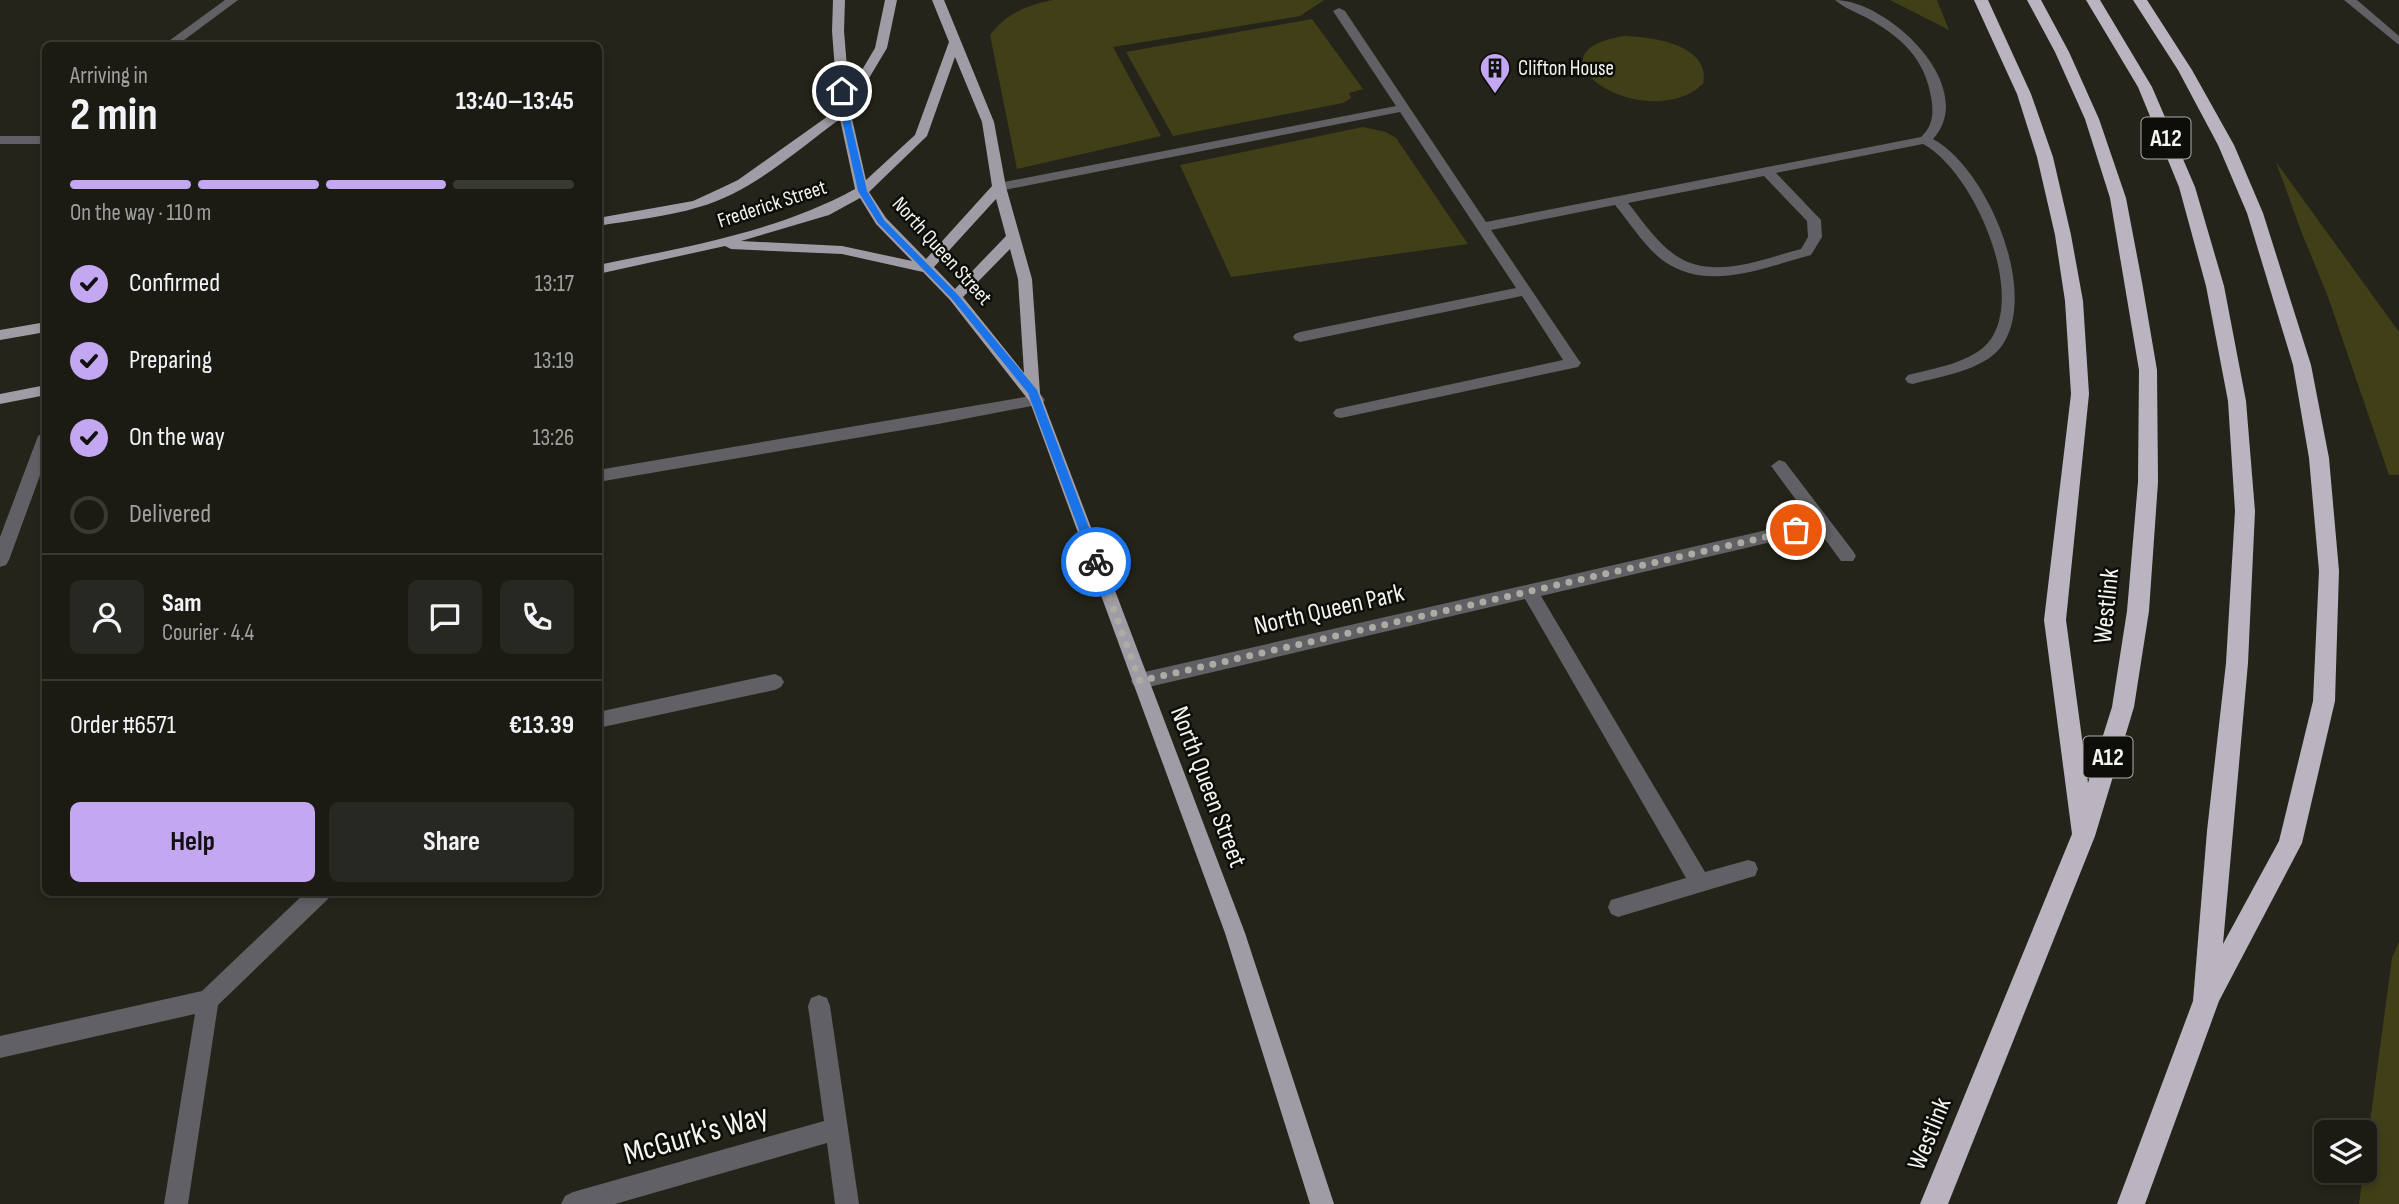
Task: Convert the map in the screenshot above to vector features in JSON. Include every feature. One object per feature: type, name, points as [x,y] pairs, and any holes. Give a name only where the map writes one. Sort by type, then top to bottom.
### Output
[{"type":"highway","points":[[1981,0],[2024,93],[2045,157],[2063,235],[2074,302],[2080,394],[2055,620],[2083,835]]},
{"type":"highway","name":"Westlink","points":[[1934,1204],[2083,835],[2123,707],[2138,611],[2148,482],[2148,370],[2118,198],[2092,119],[2062,52],[2034,0]]},
{"type":"highway","name":"A12","points":[[2093,0],[2145,87],[2187,187],[2215,286],[2237,401],[2245,525],[2237,663],[2219,831],[2206,1002],[2131,1204]]},
{"type":"highway","points":[[2140,0],[2185,70],[2226,145],[2255,213],[2302,365],[2319,458],[2329,571],[2324,701],[2290,843],[2206,1002]]},
{"type":"main road","name":"North Queen Street","points":[[839,0],[838,31],[844,110],[862,191],[881,221],[955,297],[1035,396]]},
{"type":"main road","points":[[844,110],[881,48],[891,0]]},
{"type":"main road","name":"North Queen Street","points":[[939,0],[988,122],[999,187],[1025,279],[1035,396],[1235,933],[1322,1204]]},
{"type":"main road","name":"Frederick Street","points":[[602,269],[717,244],[824,212],[862,191],[921,136],[955,42]]},
{"type":"main road","name":"Frederick Street","points":[[602,221],[696,204],[722,193],[743,183],[844,110]]},
{"type":"main road","points":[[717,244],[842,250],[925,268],[999,187]]},
{"type":"main road","points":[[955,297],[1013,237]]},
{"type":"main road","points":[[0,335],[42,328]]},
{"type":"main road","points":[[0,399],[42,391]]},
{"type":"street","points":[[174,42],[232,0]]},
{"type":"street","points":[[1484,227],[1925,140],[1933,133],[1940,118],[1938,93],[1931,67],[1917,47],[1891,26],[1841,0]]},
{"type":"street","points":[[2350,0],[2399,42]]},
{"type":"street","points":[[1339,11],[1573,363],[1340,413]]},
{"type":"street","points":[[999,187],[1404,108]]},
{"type":"street","points":[[0,140],[42,137]]},
{"type":"street","points":[[1913,379],[1983,355],[1997,342],[2009,305],[2008,277],[1984,209],[1953,159],[1940,147],[1925,140]]},
{"type":"street","points":[[1618,200],[1669,257],[1683,266],[1721,272],[1806,252],[1815,242],[1817,231],[1814,220],[1767,171]]},
{"type":"street","points":[[1300,337],[1526,292]]},
{"type":"street","points":[[602,475],[938,419],[1035,396]]},
{"type":"street","points":[[0,560],[42,446]]},
{"type":"street","points":[[1779,466],[1847,556]]},
{"type":"street","points":[[0,509],[19,505]]},
{"type":"street","name":"North Queen Park","points":[[1140,681],[1822,523]]},
{"type":"street","points":[[1529,591],[1700,883]]},
{"type":"street","points":[[602,719],[775,682]]},
{"type":"street","points":[[1618,907],[1748,869]]},
{"type":"street","points":[[0,1047],[208,1000],[317,896]]},
{"type":"street","points":[[176,1204],[208,1000]]},
{"type":"street","points":[[819,1006],[847,1204]]},
{"type":"street","name":"McGurk's Way","points":[[573,1204],[837,1129]]},
{"type":"shaded area","points":[[1053,0],[1324,0],[1300,16],[1113,47],[1161,136],[1017,169],[990,35],[1003,21],[1018,12]]},
{"type":"shaded area","points":[[1890,0],[1937,0],[1949,30]]},
{"type":"shaded area","points":[[1312,19],[1363,89],[1349,93],[1351,98],[1343,103],[1173,136],[1126,52]]},
{"type":"shaded area","points":[[1624,36],[1663,41],[1689,51],[1703,70],[1703,84],[1679,98],[1651,101],[1624,97],[1602,86],[1587,73],[1583,58],[1594,45]]},
{"type":"shaded area","points":[[1363,127],[1386,132],[1396,138],[1468,244],[1231,277],[1180,165]]},
{"type":"shaded area","points":[[2276,162],[2399,332],[2399,475],[2389,475],[2327,294]]},
{"type":"shaded area","points":[[2399,942],[2399,1204],[2359,1204],[2362,1183],[2377,1183],[2377,1120],[2370,1120],[2392,958]]},
{"type":"way so far","points":[[1096,562],[1140,681],[1796,530]]},
{"type":"place","name":"Clifton House","points":[[1495,95]]},
{"type":"route","points":[[842,91],[862,191],[881,221],[955,297],[1033,392],[1096,562]]}]
